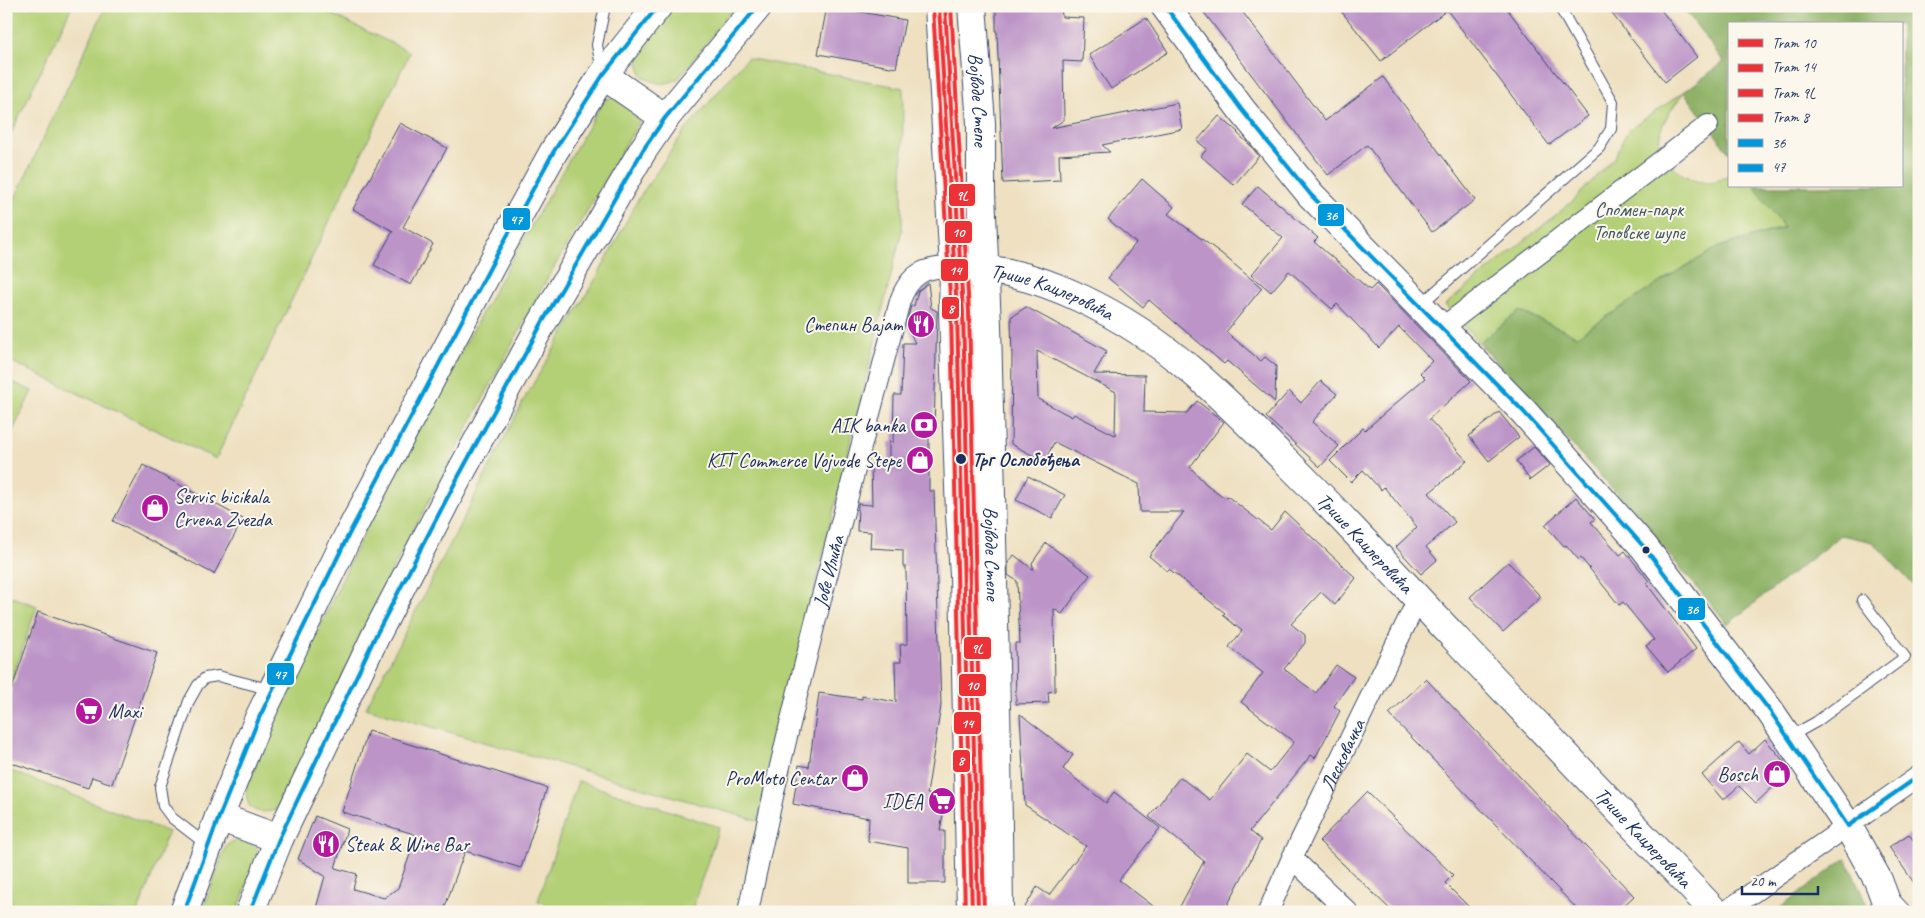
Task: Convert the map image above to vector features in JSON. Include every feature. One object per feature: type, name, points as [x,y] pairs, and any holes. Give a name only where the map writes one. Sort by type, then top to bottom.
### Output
[{"type":"main road","points":[[184,912],[219,817],[259,718],[349,534],[495,258],[554,151],[603,75],[658,6]]},
{"type":"main road","points":[[250,912],[279,839],[379,630],[456,481],[570,273],[643,150],[665,118],[758,6]]},
{"type":"main road","name":"Војводе Степе","points":[[939,6],[954,268],[956,399],[964,576],[966,770],[971,912]]},
{"type":"main road","name":"Војводе Степе","points":[[958,6],[965,120],[981,193]]},
{"type":"main road","name":"Војводе Степе","points":[[972,6],[982,123],[981,193],[986,268],[999,912]]},
{"type":"main road","points":[[1165,6],[1241,109],[1311,194],[1523,411],[1644,547],[1770,712],[1848,826],[1878,880],[1890,912]]},
{"type":"main road","points":[[603,75],[665,118]]},
{"type":"main road","name":"Трише Кацлеровића","points":[[954,268],[986,268],[1009,272],[1056,288],[1095,305],[1134,329],[1191,370],[1230,405],[1300,474],[1715,912]]},
{"type":"main road","points":[[219,817],[279,839]]},
{"type":"street","points":[[1442,328],[1708,125]]},
{"type":"street","name":"Јове Илића","points":[[748,912],[787,738],[830,563],[900,301],[910,280],[917,274],[929,269],[954,268]]},
{"type":"street","name":"Лесковачка","points":[[1268,912],[1292,858],[1418,599]]},
{"type":"street","points":[[1725,912],[1919,776]]},
{"type":"street","points":[[1292,858],[1348,912]]},
{"type":"lane","points":[[603,75],[597,45],[605,6]]},
{"type":"lane","points":[[1419,306],[1599,148],[1611,129],[1613,102],[1559,6]]},
{"type":"lane","points":[[1788,738],[1816,722],[1905,657],[1862,600]]},
{"type":"lane","points":[[208,846],[172,818],[163,806],[160,788],[189,700],[198,685],[205,678],[218,676],[272,690]]},
{"type":"lane","points":[[1878,880],[1907,912]]},
{"type":"green space","points":[[6,6],[72,6],[6,144]]},
{"type":"green space","points":[[106,6],[314,6],[410,52],[216,459],[6,359],[6,217]]},
{"type":"green space","points":[[674,6],[735,6],[679,78],[668,83],[660,83],[642,76],[638,62],[640,48]]},
{"type":"green space","points":[[1682,6],[1919,6],[1919,591],[1873,542],[1841,535],[1728,624],[1625,503],[1479,343],[1519,311],[1577,336],[1676,272],[1719,247],[1784,228],[1755,188],[1902,188],[1902,22],[1728,22],[1728,152],[1684,92],[1724,62]]},
{"type":"green space","points":[[747,58],[903,88],[902,230],[758,821],[366,708],[526,396],[598,275],[637,201],[683,133]]},
{"type":"green space","name":"Спомен-парк Топовске шупе","points":[[1684,92],[1668,115],[1661,132],[1659,140],[1665,158],[1679,171],[1694,180],[1710,182],[1728,176],[1728,188],[1755,188],[1784,227],[1719,247],[1676,272],[1577,336],[1519,311],[1479,343],[1445,305],[1573,201],[1614,158],[1628,130]]},
{"type":"green space","points":[[612,97],[638,116],[639,122],[543,286],[379,595],[326,713],[282,801],[276,810],[268,812],[261,812],[251,808],[247,799],[247,784],[386,485],[417,433],[496,287],[596,113],[605,100]]},
{"type":"green space","points":[[6,379],[32,391],[6,445]]},
{"type":"green space","points":[[6,595],[37,606],[6,697]]},
{"type":"green space","points":[[6,769],[168,832],[138,912],[12,912],[6,855]]},
{"type":"green space","points":[[578,781],[719,827],[691,912],[569,912],[538,901]]},
{"type":"green space","points":[[243,839],[252,843],[258,849],[237,912],[202,912],[226,846],[233,841]]},
{"type":"green space","points":[[1846,858],[1870,912],[1775,912]]},
{"type":"building","points":[[827,6],[905,20],[896,68],[818,54]]},
{"type":"building","points":[[996,6],[1061,6],[1062,17],[1084,18],[1082,62],[1063,61],[1064,120],[1051,128],[1177,103],[1182,129],[1102,145],[1110,152],[1059,155],[1060,180],[1003,183]]},
{"type":"building","points":[[1199,6],[1238,6],[1325,121],[1383,77],[1475,200],[1432,232],[1367,145],[1328,175]]},
{"type":"building","points":[[1337,6],[1505,6],[1588,116],[1549,145],[1447,10],[1381,61]]},
{"type":"building","points":[[1606,6],[1658,6],[1697,57],[1665,82]]},
{"type":"building","points":[[1146,18],[1168,52],[1111,89],[1089,55]]},
{"type":"building","points":[[1219,116],[1238,132],[1259,156],[1234,185],[1201,156],[1207,149],[1197,141]]},
{"type":"building","points":[[400,123],[447,148],[403,227],[433,244],[411,285],[374,265],[393,231],[353,209]]},
{"type":"building","points":[[1142,179],[1174,207],[1168,214],[1222,254],[1262,288],[1226,332],[1261,361],[1265,357],[1276,366],[1275,402],[1227,361],[1224,364],[1149,300],[1143,307],[1108,278],[1136,243],[1108,219]]},
{"type":"building","points":[[1258,186],[1318,238],[1314,242],[1370,290],[1376,284],[1471,381],[1429,419],[1467,461],[1429,493],[1455,522],[1426,547],[1437,560],[1421,574],[1396,547],[1417,527],[1384,487],[1381,490],[1363,470],[1351,482],[1330,461],[1363,428],[1365,430],[1425,378],[1420,373],[1432,361],[1399,327],[1379,348],[1337,304],[1332,309],[1289,271],[1271,292],[1251,275],[1283,238],[1242,204]]},
{"type":"building","points":[[928,283],[931,308],[937,311],[934,432],[929,432],[929,491],[934,491],[941,706],[927,794],[946,797],[940,831],[945,831],[945,883],[908,883],[908,848],[868,841],[869,818],[793,804],[799,765],[809,767],[819,693],[862,699],[862,696],[896,702],[895,662],[901,662],[900,645],[907,644],[906,567],[903,567],[903,550],[870,548],[871,532],[857,531],[858,504],[872,505],[871,464],[889,464],[889,442],[893,442],[894,395],[901,395],[903,343],[915,343],[906,324],[918,291]]},
{"type":"building","points":[[1026,307],[1107,351],[1094,374],[1145,375],[1144,412],[1187,413],[1197,401],[1224,422],[1190,467],[1206,484],[1225,498],[1227,496],[1271,530],[1285,512],[1356,578],[1335,605],[1321,592],[1291,624],[1305,635],[1305,643],[1284,669],[1316,693],[1336,665],[1354,677],[1334,706],[1340,711],[1315,758],[1311,755],[1250,831],[1261,840],[1224,912],[1177,912],[1204,861],[1149,817],[1180,777],[1210,800],[1247,754],[1270,772],[1294,742],[1241,702],[1263,673],[1229,647],[1242,631],[1223,615],[1225,613],[1169,569],[1167,571],[1149,556],[1184,512],[1140,512],[1139,484],[1054,442],[1045,462],[1011,444],[1011,317]],"holes":[[[1037,351],[1116,392],[1115,435],[1074,414],[1072,417],[1038,399]]]},
{"type":"building","points":[[1321,381],[1337,394],[1312,422],[1339,446],[1320,467],[1266,417],[1289,391],[1301,403]]},
{"type":"building","points":[[1499,412],[1519,437],[1489,461],[1469,436]]},
{"type":"building","points":[[1534,447],[1550,465],[1530,480],[1516,461]]},
{"type":"building","points":[[143,465],[243,519],[214,574],[113,521]]},
{"type":"building","points":[[1028,476],[1065,495],[1052,518],[1016,500]]},
{"type":"building","points":[[1576,497],[1595,519],[1591,522],[1620,555],[1625,551],[1649,581],[1646,583],[1696,649],[1668,672],[1646,646],[1654,640],[1623,602],[1619,605],[1581,558],[1579,560],[1545,525]]},
{"type":"building","points":[[1046,543],[1090,575],[1062,614],[1054,609],[1055,691],[1048,692],[1049,703],[1016,704],[1015,643],[1020,643],[1017,581],[1008,575],[1008,563],[1014,555],[1034,570],[1032,563]]},
{"type":"building","points":[[1508,562],[1541,597],[1503,632],[1470,597]]},
{"type":"building","points":[[38,612],[157,653],[112,784],[92,777],[88,788],[6,761],[6,706]]},
{"type":"building","points":[[1426,679],[1634,896],[1617,912],[1580,912],[1389,714]]},
{"type":"building","points":[[1020,714],[1073,755],[1063,769],[1106,803],[1114,792],[1160,828],[1119,880],[1161,912],[1022,912],[1037,887],[1049,895],[1086,846],[1025,805]]},
{"type":"building","points":[[368,731],[547,788],[521,868],[465,851],[443,912],[315,912],[325,876],[298,859],[315,816],[347,829],[335,868],[357,874],[353,889],[384,898],[398,888],[417,835],[342,812]]},
{"type":"building","points":[[1765,739],[1791,770],[1756,803],[1739,786],[1723,800],[1702,775],[1739,742],[1749,754]]},
{"type":"building","points":[[1367,792],[1453,875],[1445,883],[1474,912],[1393,912],[1319,841]]},
{"type":"building","points":[[1909,834],[1919,848],[1919,890],[1889,847]]},
{"type":"tram line","name":"14","points":[[939,6],[957,312],[972,912]]},
{"type":"tram line","name":"10","points":[[945,6],[963,312],[978,912]]},
{"type":"tram line","name":"9L","points":[[951,6],[969,312],[984,912]]},
{"type":"tram line","name":"8","points":[[933,7],[951,313],[965,912]]},
{"type":"transit line","name":"47","points":[[184,912],[219,817],[259,718],[349,534],[495,258],[554,151],[603,75],[658,6]]},
{"type":"transit line","name":"47","points":[[250,912],[279,839],[375,637],[456,481],[542,323],[643,150],[665,118],[758,6]]},
{"type":"transit line","name":"36","points":[[1165,6],[1241,109],[1311,195],[1523,411],[1644,547],[1770,711],[1848,826]]},
{"type":"transit line","name":"36","points":[[1848,826],[1919,776]]},
{"type":"place","name":"Степин Вајат","points":[[921,324]]},
{"type":"place","name":"AIK banka","points":[[924,425]]},
{"type":"place","name":"Трг Ослобођења","points":[[961,459]]},
{"type":"place","name":"KIT Commerce Vojvode Stepe","points":[[920,460]]},
{"type":"place","name":"Servis bicikala Crvena Zvezda","points":[[155,508]]},
{"type":"place","name":"Maxi","points":[[89,711]]},
{"type":"place","name":"Bosch","points":[[1777,774]]},
{"type":"place","name":"ProMoto Centar","points":[[855,778]]},
{"type":"place","name":"IDEA","points":[[942,801]]},
{"type":"place","name":"Steak & Wine Bar","points":[[326,844]]}]
